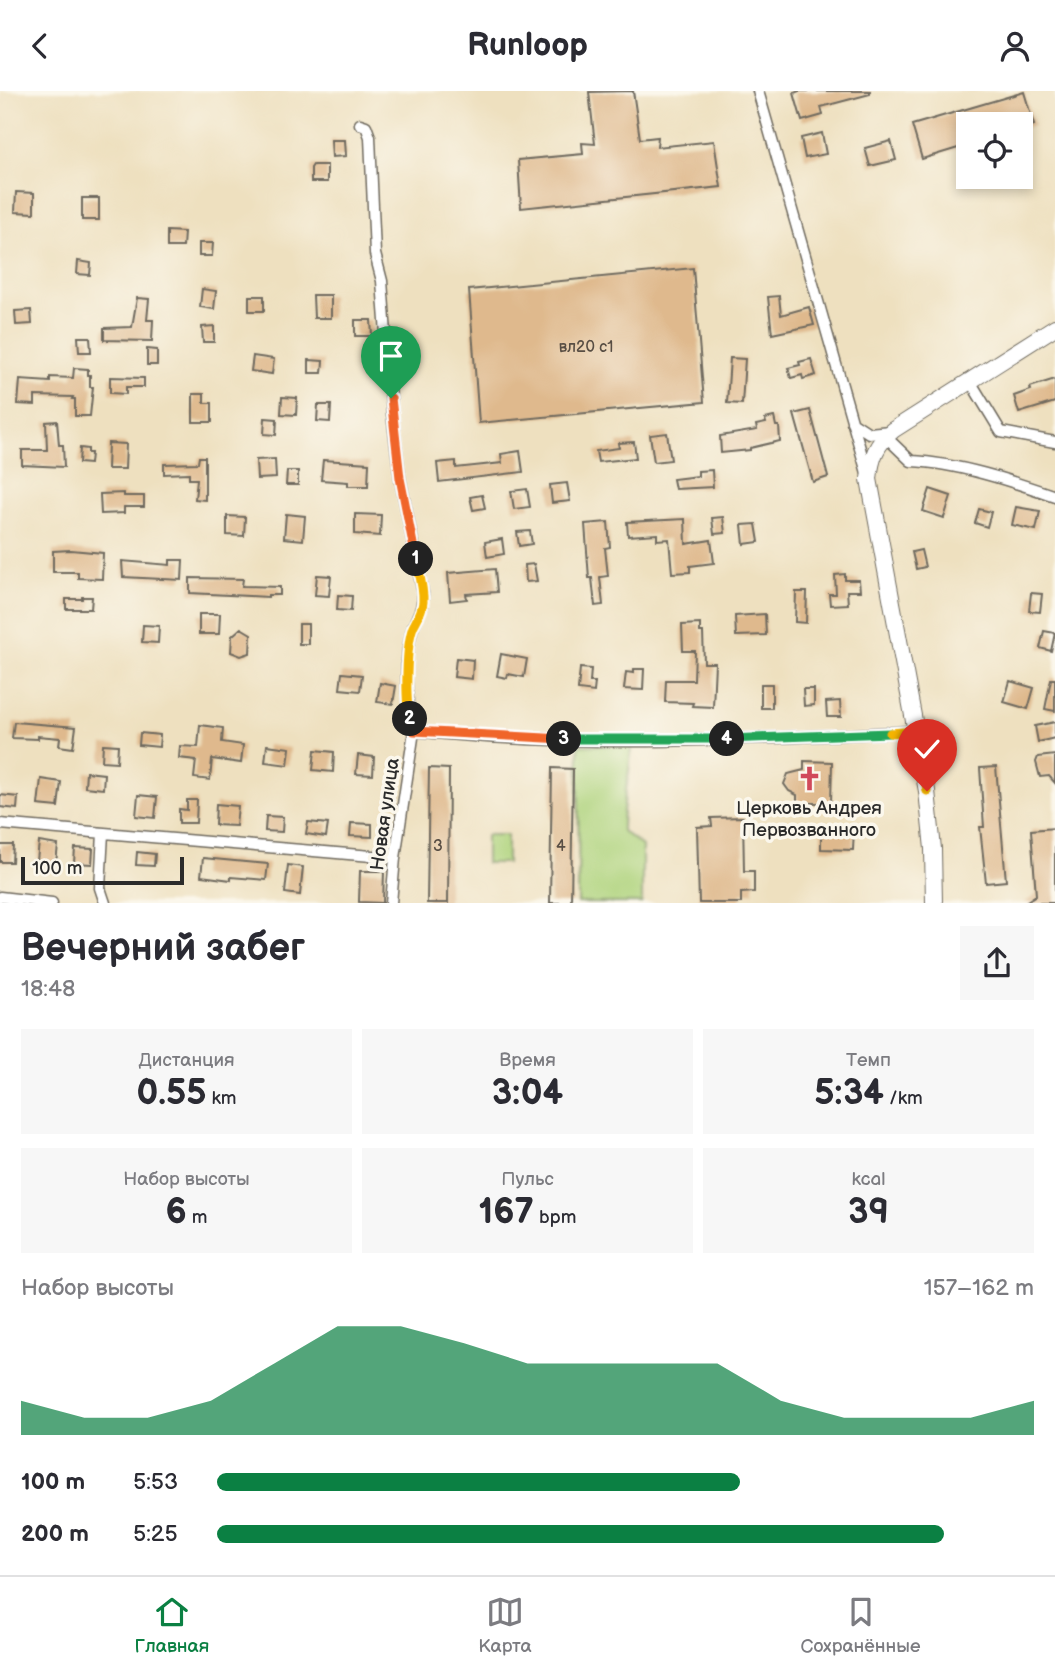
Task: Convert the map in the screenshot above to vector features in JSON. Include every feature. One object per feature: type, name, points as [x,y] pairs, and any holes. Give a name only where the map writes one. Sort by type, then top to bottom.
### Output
[{"type":"main road","points":[[934,903],[930,814],[918,731],[869,479],[871,459],[878,445],[889,433],[1055,327]]},
{"type":"street","points":[[758,91],[869,479]]},
{"type":"street","name":"Новая улица","points":[[360,124],[366,126],[370,137],[375,254],[382,281],[392,413],[400,478],[423,593],[423,604],[412,629],[408,711],[414,731],[391,903]]},
{"type":"street","points":[[970,381],[1001,432],[1055,442]]},
{"type":"street","points":[[852,422],[869,433],[889,433],[911,461],[928,462],[1003,480],[1055,496]]},
{"type":"street","points":[[414,731],[500,737],[660,740],[760,739],[918,731]]},
{"type":"street","points":[[0,824],[395,858]]},
{"type":"street","points":[[103,833],[100,888],[105,903]]},
{"type":"street","points":[[0,897],[52,903]]},
{"type":"green space","points":[[579,745],[631,746],[622,831],[642,846],[642,903],[578,903]]},
{"type":"green space","points":[[486,835],[507,835],[507,863],[486,863]]},
{"type":"building","points":[[633,91],[640,139],[658,137],[657,147],[714,141],[721,187],[521,208],[518,160],[583,154],[582,143],[595,144],[589,92]]},
{"type":"building","points":[[870,91],[870,94],[821,107],[823,115],[802,121],[794,93]]},
{"type":"building","points":[[1024,92],[1030,112],[956,112]]},
{"type":"building","points":[[956,112],[956,149],[922,159],[912,125]]},
{"type":"building","points":[[822,133],[826,154],[805,158],[801,138]]},
{"type":"building","points":[[331,140],[345,140],[346,156],[332,157]]},
{"type":"building","points":[[891,141],[896,160],[870,166],[865,148]]},
{"type":"building","points":[[313,165],[327,165],[327,182],[311,182]]},
{"type":"building","points":[[16,192],[34,193],[34,213],[15,212]]},
{"type":"building","points":[[82,198],[99,198],[99,220],[82,220]]},
{"type":"building","points":[[167,231],[184,232],[183,247],[167,247]]},
{"type":"building","points":[[199,243],[213,243],[212,256],[199,256]]},
{"type":"building","points":[[78,261],[91,263],[90,275],[77,274]]},
{"type":"building","points":[[693,268],[704,402],[479,423],[469,290]]},
{"type":"building","points":[[202,289],[216,291],[214,309],[200,307]]},
{"type":"building","points":[[313,295],[331,295],[331,318],[314,318]]},
{"type":"building","points":[[249,296],[264,296],[264,311],[249,311]]},
{"type":"building","points":[[779,296],[781,315],[809,307],[814,325],[772,334],[768,297]]},
{"type":"building","points":[[137,298],[149,299],[147,320],[153,320],[152,341],[104,340],[104,328],[132,327]]},
{"type":"building","points":[[31,310],[32,324],[16,325],[15,311]]},
{"type":"building","points":[[355,320],[371,320],[372,336],[355,336]]},
{"type":"building","points":[[214,326],[214,342],[203,342],[202,327]]},
{"type":"building","points":[[78,337],[90,337],[91,352],[79,352]]},
{"type":"building","points":[[147,349],[157,350],[157,365],[147,365]]},
{"type":"building","points":[[253,356],[274,359],[272,374],[251,371]]},
{"type":"building","points":[[730,358],[745,359],[742,404],[727,403]]},
{"type":"building","points":[[811,359],[816,375],[803,379],[802,375],[791,378],[788,368]]},
{"type":"building","points":[[309,360],[323,361],[322,373],[309,373]]},
{"type":"building","points":[[74,368],[88,369],[90,375],[90,387],[93,387],[90,416],[75,416],[73,397],[35,396],[35,405],[18,404],[20,380],[50,382],[50,377],[73,378]]},
{"type":"building","points":[[110,377],[144,378],[144,387],[126,387],[126,394],[110,393]]},
{"type":"building","points":[[1055,379],[1055,402],[1019,413],[1014,396],[1031,390],[1030,387]]},
{"type":"building","points":[[193,394],[204,394],[204,403],[212,403],[212,422],[193,422]]},
{"type":"building","points":[[282,397],[297,398],[296,415],[281,414]]},
{"type":"building","points":[[318,405],[331,405],[330,422],[317,421]]},
{"type":"building","points":[[810,410],[828,477],[813,482],[794,414]]},
{"type":"building","points":[[774,417],[776,426],[779,426],[780,441],[750,450],[721,453],[720,436],[757,430],[756,425],[766,423],[765,419]]},
{"type":"building","points":[[265,418],[277,419],[276,435],[264,434]]},
{"type":"building","points":[[57,421],[59,445],[63,445],[64,467],[22,465],[22,450],[47,450],[46,422]]},
{"type":"building","points":[[667,433],[671,460],[654,462],[650,435]]},
{"type":"building","points":[[634,442],[636,458],[598,462],[596,451],[619,448],[618,443]]},
{"type":"building","points":[[108,443],[126,444],[125,469],[107,469]]},
{"type":"building","points":[[80,448],[88,449],[88,453],[91,453],[90,464],[79,463]]},
{"type":"building","points":[[520,451],[523,472],[439,482],[437,463],[456,461],[456,468],[502,463],[501,454]]},
{"type":"building","points":[[199,457],[205,457],[205,500],[195,499],[197,479],[189,479],[189,473],[164,474],[164,464],[198,463]]},
{"type":"building","points":[[275,459],[276,478],[257,479],[256,460]]},
{"type":"building","points":[[323,460],[369,463],[368,486],[348,486],[348,482],[321,480]]},
{"type":"building","points":[[712,470],[713,487],[675,489],[673,479],[698,476],[698,471]]},
{"type":"building","points":[[287,471],[298,471],[298,485],[286,485]]},
{"type":"building","points":[[567,483],[570,501],[552,503],[550,485]]},
{"type":"building","points":[[527,489],[530,507],[514,509],[511,491]]},
{"type":"building","points":[[930,489],[951,496],[944,518],[923,511]]},
{"type":"building","points":[[124,493],[124,496],[144,496],[144,507],[124,507],[124,513],[101,514],[100,494]]},
{"type":"building","points":[[482,495],[485,508],[473,510],[470,497]]},
{"type":"building","points":[[1016,507],[1040,511],[1036,530],[1012,525]]},
{"type":"building","points":[[979,509],[991,512],[987,527],[975,523]]},
{"type":"building","points":[[286,514],[305,516],[303,540],[284,538]]},
{"type":"building","points":[[355,514],[381,515],[380,536],[355,534]]},
{"type":"building","points":[[227,516],[245,517],[244,536],[227,535]]},
{"type":"building","points":[[723,517],[725,533],[714,534],[712,518]]},
{"type":"building","points":[[685,519],[686,544],[711,540],[714,563],[690,566],[690,572],[672,573],[669,539],[657,540],[657,534],[628,536],[627,522]]},
{"type":"building","points":[[608,522],[610,547],[605,548],[608,576],[600,577],[603,605],[595,606],[592,578],[589,578],[585,524]]},
{"type":"building","points":[[756,524],[759,542],[744,544],[742,525]]},
{"type":"building","points":[[530,531],[532,544],[519,546],[517,532]]},
{"type":"building","points":[[502,539],[504,554],[487,557],[485,542]]},
{"type":"building","points":[[921,550],[925,567],[916,569],[912,552]]},
{"type":"building","points":[[53,551],[103,553],[102,579],[78,578],[78,572],[53,572]]},
{"type":"building","points":[[170,560],[183,560],[182,580],[123,577],[122,561],[170,565]]},
{"type":"building","points":[[534,564],[537,581],[526,582],[525,565]]},
{"type":"building","points":[[495,569],[497,592],[466,594],[467,599],[450,601],[448,573]]},
{"type":"building","points":[[845,574],[845,580],[859,580],[860,591],[847,591],[848,604],[830,605],[829,594],[836,594],[835,575]]},
{"type":"building","points":[[317,575],[331,576],[329,596],[315,595]]},
{"type":"building","points":[[190,578],[243,579],[242,586],[280,587],[280,595],[268,597],[190,593]]},
{"type":"building","points":[[796,592],[807,592],[806,623],[795,622]]},
{"type":"building","points":[[1031,593],[1042,594],[1040,612],[1029,611]]},
{"type":"building","points":[[338,595],[352,596],[351,611],[337,610]]},
{"type":"building","points":[[92,597],[91,609],[66,609],[66,599]]},
{"type":"building","points":[[199,614],[220,614],[219,634],[199,634]]},
{"type":"building","points":[[765,614],[766,635],[736,636],[735,616]]},
{"type":"building","points":[[299,624],[308,624],[308,644],[299,644]]},
{"type":"building","points":[[700,624],[700,632],[703,632],[704,663],[715,663],[713,707],[665,702],[666,680],[694,680],[695,651],[683,651],[682,625]]},
{"type":"building","points":[[143,625],[159,626],[158,643],[142,642]]},
{"type":"building","points":[[241,628],[251,634],[250,653],[241,656],[231,652],[232,636]]},
{"type":"building","points":[[1044,631],[1055,633],[1051,651],[1040,648]]},
{"type":"building","points":[[501,654],[527,659],[524,677],[508,674],[507,678],[497,676]]},
{"type":"building","points":[[456,658],[473,660],[472,679],[454,677]]},
{"type":"building","points":[[580,668],[591,669],[590,682],[595,682],[594,692],[578,690]]},
{"type":"building","points":[[634,669],[644,669],[643,690],[624,689],[626,672],[634,673]]},
{"type":"building","points":[[342,673],[362,675],[360,691],[340,689]]},
{"type":"building","points":[[1051,679],[1055,679],[1055,711],[1045,709]]},
{"type":"building","points":[[1010,681],[1034,688],[1028,709],[1004,702]]},
{"type":"building","points":[[380,683],[396,686],[393,704],[377,702]]},
{"type":"building","points":[[761,684],[772,684],[772,708],[761,708]]},
{"type":"building","points":[[803,689],[814,689],[814,705],[804,706]]},
{"type":"building","points":[[840,701],[841,717],[827,717],[826,702]]},
{"type":"building","points":[[14,722],[76,727],[73,748],[59,746],[60,738],[12,738]]},
{"type":"building","points":[[1055,722],[1055,738],[1038,742],[1035,726]]},
{"type":"building","points":[[200,725],[223,728],[222,742],[243,745],[241,763],[212,759],[210,780],[194,778],[196,760],[179,758],[180,746],[198,747]]},
{"type":"building","points":[[140,733],[160,735],[159,747],[139,745]]},
{"type":"building","points":[[103,744],[118,745],[117,762],[102,761]]},
{"type":"building","points":[[267,745],[290,748],[288,765],[265,762]]},
{"type":"building","points":[[315,750],[334,752],[333,772],[313,770]]},
{"type":"building","points":[[358,755],[374,757],[373,775],[356,774]]},
{"type":"building","points":[[1055,755],[1055,783],[1049,776],[1040,777],[1036,762],[1038,757]]},
{"type":"building","name":"Церковь Андрея Первозванного","points":[[804,761],[832,762],[831,803],[797,803],[797,795],[789,791],[784,784],[788,774],[804,770]]},
{"type":"building","points":[[996,767],[1006,881],[986,883],[980,827],[984,827],[980,768]]},
{"type":"building","points":[[429,768],[449,769],[448,903],[427,903]]},
{"type":"building","points":[[552,768],[573,769],[571,903],[550,903]]},
{"type":"building","points":[[86,772],[104,774],[103,789],[85,787]]},
{"type":"building","points":[[41,779],[61,782],[58,807],[38,805]]},
{"type":"building","points":[[0,795],[18,797],[17,809],[0,807]]},
{"type":"building","points":[[138,795],[157,797],[155,818],[136,816]]},
{"type":"building","points":[[187,800],[197,800],[196,823],[179,823],[179,809],[187,810]]},
{"type":"building","points":[[216,804],[238,806],[236,826],[215,825]]},
{"type":"building","points":[[266,816],[283,817],[282,832],[265,831]]},
{"type":"building","points":[[743,817],[744,871],[754,871],[754,892],[741,893],[741,903],[699,903],[697,827],[712,826],[711,818]]},
{"type":"building","points":[[308,822],[328,824],[326,837],[306,834]]},
{"type":"building","points":[[351,823],[372,824],[372,837],[350,836]]},
{"type":"building","points":[[821,826],[854,828],[853,850],[821,849]]},
{"type":"building","points":[[1055,828],[1055,903],[1024,903],[1036,895],[1031,830]]},
{"type":"building","points":[[39,842],[58,845],[56,863],[37,861]]},
{"type":"building","points":[[0,845],[13,845],[12,862],[0,862]]},
{"type":"building","points":[[75,848],[93,849],[92,864],[74,863]]},
{"type":"building","points":[[137,852],[155,854],[154,866],[136,865]]},
{"type":"building","points":[[203,858],[268,864],[266,880],[231,877],[231,880],[201,876]]},
{"type":"building","points":[[288,865],[303,867],[300,895],[285,893]]},
{"type":"building","points":[[360,871],[384,871],[383,903],[359,902]]},
{"type":"place","name":"Церковь Андрея Первозванного","points":[[809,779]]},
{"type":"route","points":[[391,398],[400,478],[423,593],[423,604],[412,629],[406,691],[414,731],[500,737],[660,740],[760,739],[918,731],[927,791]]}]
